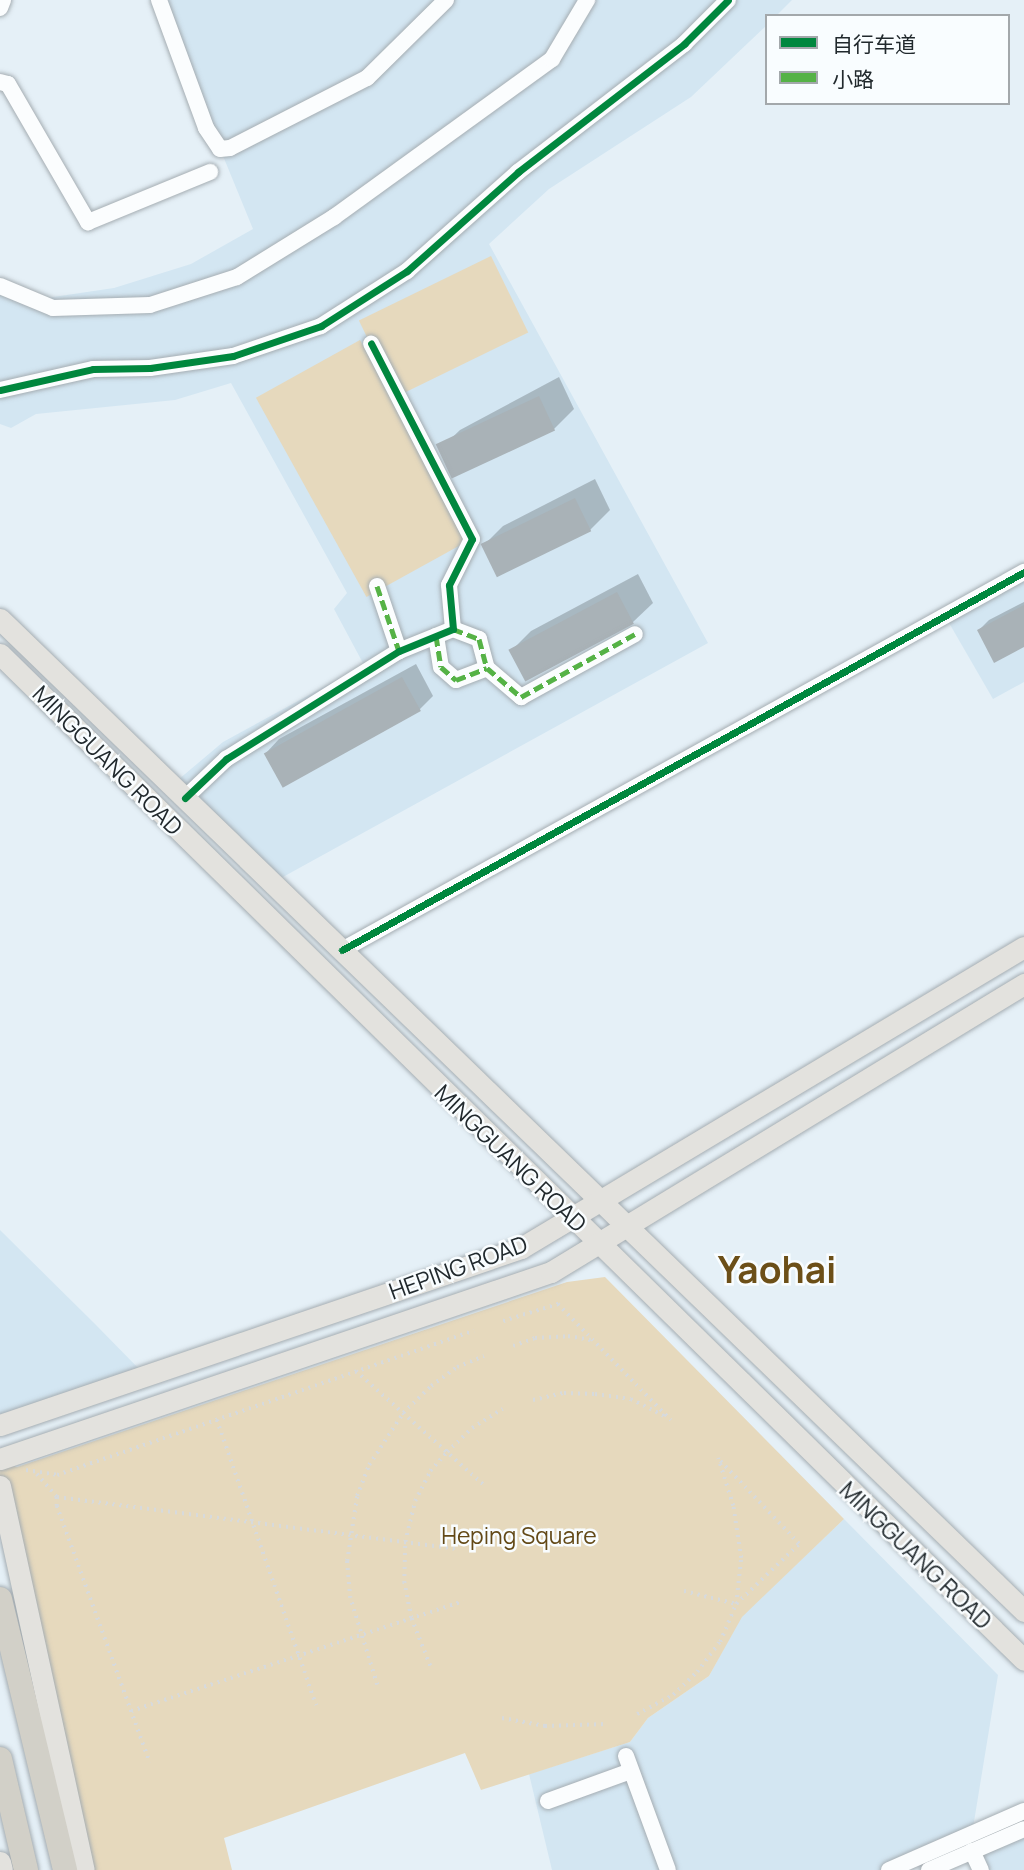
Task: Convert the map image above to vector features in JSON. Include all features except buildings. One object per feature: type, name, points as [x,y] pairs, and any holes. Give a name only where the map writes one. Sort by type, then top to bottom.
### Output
[{"type":"highway","points":[[0,1599],[65,1870]]},
{"type":"highway","points":[[0,1759],[26,1870]]},
{"type":"main road","name":"MINGGUANG ROAD","points":[[0,619],[1024,1611]]},
{"type":"main road","name":"MINGGUANG ROAD","points":[[0,654],[1024,1660]]},
{"type":"main road","name":"HEPING ROAD","points":[[0,1425],[521,1248],[1024,947]]},
{"type":"main road","name":"HEPING ROAD","points":[[8,1463],[551,1272],[1024,984]]},
{"type":"main road","points":[[0,1486],[84,1870]]},
{"type":"main road","points":[[991,1580],[1024,1586]]},
{"type":"main road","points":[[0,1862],[2,1870]]},
{"type":"street","points":[[0,8],[3,0]]},
{"type":"street","points":[[159,0],[206,128],[220,149],[230,148],[367,78],[446,0]]},
{"type":"street","points":[[0,286],[53,308],[150,305],[237,277],[334,217],[552,59],[587,0]]},
{"type":"street","points":[[0,390],[93,369],[150,368],[233,356],[321,326],[407,271],[518,172],[684,44],[728,0]]},
{"type":"street","points":[[0,82],[8,84],[88,222],[210,173]]},
{"type":"street","points":[[371,343],[472,539],[449,585],[453,629]]},
{"type":"street","points":[[342,950],[1024,572]]},
{"type":"street","points":[[377,586],[399,651]]},
{"type":"street","points":[[185,798],[226,759],[399,651],[453,629],[479,639],[487,668],[521,697],[635,634]]},
{"type":"street","points":[[436,636],[441,667],[456,680],[487,668]]},
{"type":"street","points":[[548,1801],[629,1763],[668,1870]]},
{"type":"street","points":[[889,1870],[1024,1811]]},
{"type":"street","points":[[929,1870],[1024,1829]]},
{"type":"street","points":[[972,1851],[981,1870]]},
{"type":"path","points":[[503,1321],[558,1304],[671,1420],[631,1399],[595,1394],[564,1394],[533,1400]]},
{"type":"path","points":[[8,1463],[36,1473],[57,1475],[474,1331]]},
{"type":"path","points":[[513,1346],[535,1338],[557,1337],[593,1341]]},
{"type":"path","points":[[377,1685],[350,1598],[350,1535],[357,1496],[369,1465],[403,1413],[431,1386],[457,1367],[484,1356]]},
{"type":"path","points":[[356,1371],[485,1486]]},
{"type":"path","points":[[430,1666],[411,1618],[404,1583],[405,1542],[415,1501],[430,1471],[447,1452],[472,1428],[503,1409]]},
{"type":"path","points":[[216,1420],[316,1706]]},
{"type":"path","points":[[637,1714],[673,1695],[697,1672],[720,1642],[736,1604],[741,1558],[733,1506],[718,1458],[799,1544],[736,1604]]},
{"type":"path","points":[[36,1473],[57,1497],[57,1506],[150,1763]]},
{"type":"path","points":[[57,1497],[458,1549]]},
{"type":"path","points":[[684,1591],[736,1604]]},
{"type":"path","points":[[131,1712],[463,1601]]},
{"type":"path","points":[[502,1718],[545,1726],[607,1724]]},
{"type":"shaded area","points":[[159,0],[792,0],[778,14],[765,14],[765,27],[691,97],[549,189],[489,244],[708,643],[272,883],[172,785],[223,742],[364,665],[334,609],[347,593],[231,383],[175,400],[36,414],[11,428],[0,424],[0,286],[33,300],[114,288],[191,264],[253,229]]},
{"type":"shaded area","points":[[1024,572],[1024,682],[993,699],[945,616]]},
{"type":"shaded area","points":[[0,1230],[95,1324],[145,1375],[0,1425]]},
{"type":"shaded area","points":[[844,1519],[998,1675],[972,1834],[889,1870],[552,1870],[529,1774],[630,1742],[648,1718],[709,1676],[741,1617]]},
{"type":"shaded area","points":[[1024,1829],[1024,1870],[981,1870],[972,1851]]},
{"type":"green space","points":[[491,256],[528,332],[396,397],[359,320]]},
{"type":"green space","points":[[360,340],[471,539],[366,597],[256,398]]},
{"type":"green space","name":"Heping Square","points":[[605,1277],[844,1519],[742,1617],[709,1676],[648,1718],[630,1742],[481,1790],[465,1753],[224,1838],[232,1870],[84,1870],[0,1486],[0,1462],[17,1467],[567,1282]]},
{"type":"marked path","points":[[377,586],[399,651]]},
{"type":"marked path","points":[[453,629],[479,639],[487,668]]},
{"type":"marked path","points":[[436,636],[441,667],[456,680],[487,668],[521,697],[635,634]]},
{"type":"cycle path","points":[[0,390],[93,369],[150,368],[233,356],[321,326],[407,271],[518,172],[684,44],[728,0]]},
{"type":"cycle path","points":[[185,798],[226,759],[399,651],[453,629],[449,585],[472,539],[371,343]]},
{"type":"cycle path","points":[[342,950],[1024,572]]},
{"type":"district","name":"Yaohai","points":[[777,1269]]}]
